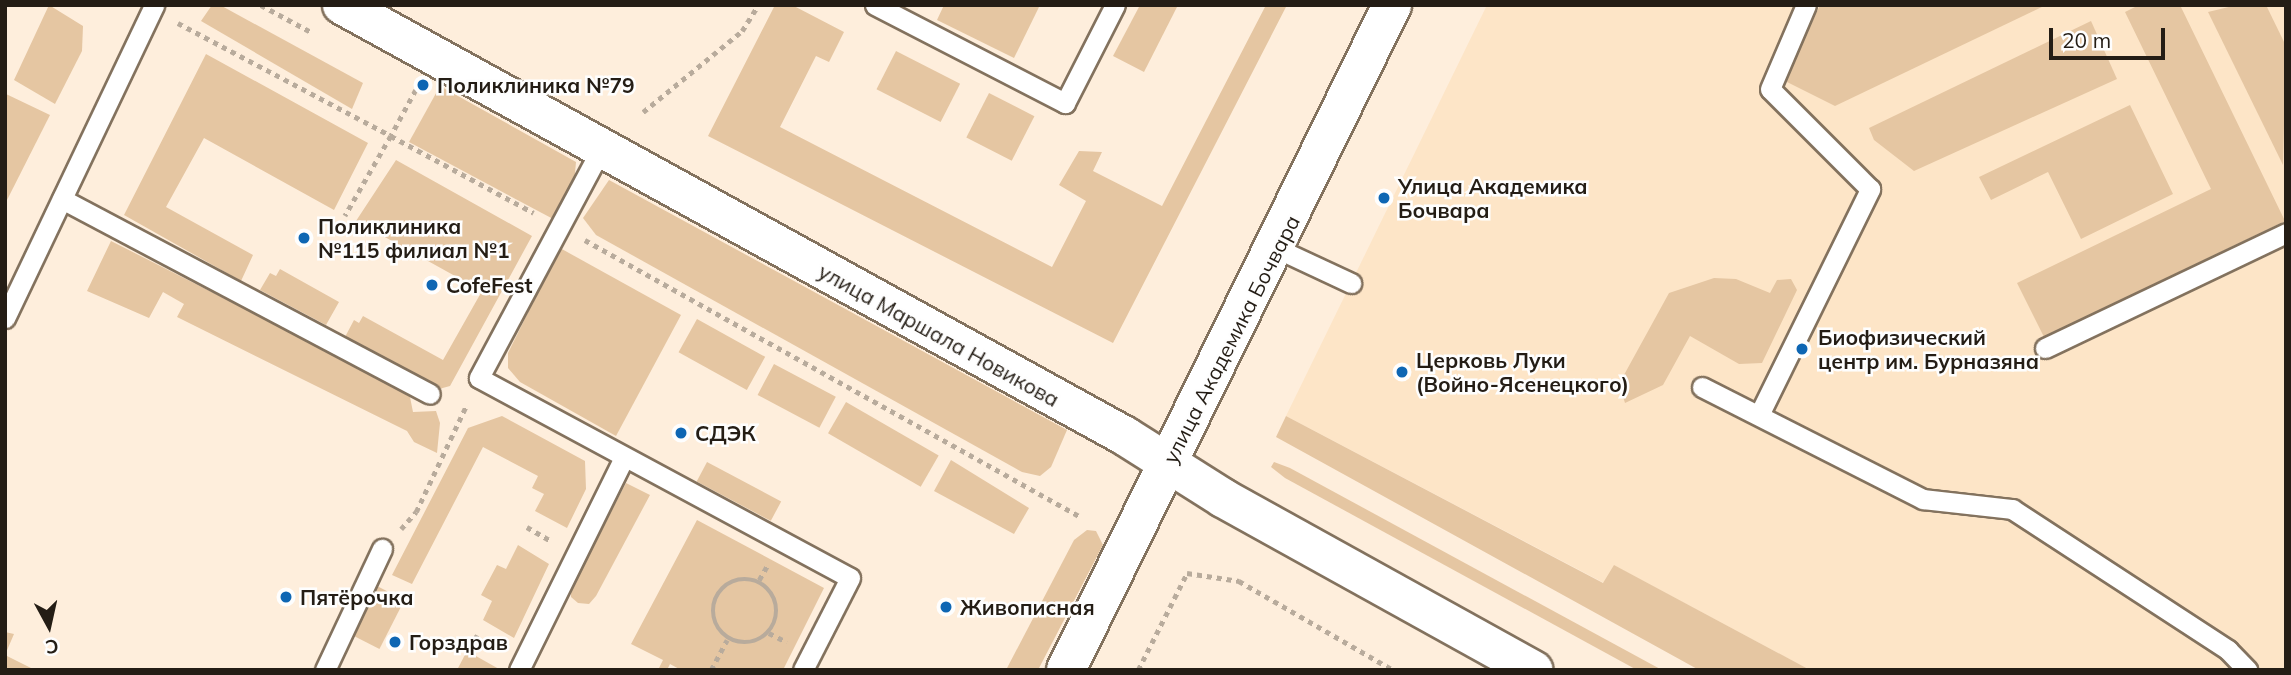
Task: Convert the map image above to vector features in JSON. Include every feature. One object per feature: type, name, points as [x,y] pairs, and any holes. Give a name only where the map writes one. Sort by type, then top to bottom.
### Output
[{"type":"street","name":"улица Маршала Новикова","points":[[342,5],[1533,670]]},
{"type":"street","name":"улица Академика Бочвара","points":[[1066,670],[1276,248],[1392,5]]},
{"type":"lane","points":[[875,5],[1065,103],[1115,5]]},
{"type":"lane","points":[[1759,415],[1870,189],[1770,89],[1806,5]]},
{"type":"lane","points":[[5,318],[153,7]]},
{"type":"lane","points":[[600,150],[479,378],[850,578],[803,670]]},
{"type":"lane","points":[[62,200],[430,394]]},
{"type":"lane","points":[[2045,348],[2286,233]]},
{"type":"lane","points":[[1276,248],[1351,283]]},
{"type":"lane","points":[[1702,387],[1923,499],[2012,509],[2228,650],[2247,670]]},
{"type":"lane","points":[[519,670],[624,458]]},
{"type":"lane","points":[[325,670],[382,549]]},
{"type":"path","points":[[261,5],[321,38]]},
{"type":"path","points":[[643,112],[741,31],[758,5]]},
{"type":"path","points":[[153,7],[561,227],[1079,516]]},
{"type":"path","points":[[345,216],[416,90],[404,83]]},
{"type":"path","points":[[382,549],[416,512],[479,378]]},
{"type":"path","points":[[1138,670],[1187,573],[1239,581],[1393,670]]},
{"type":"path","points":[[738,580],[759,580],[778,605],[769,632],[752,644],[727,640],[713,620],[714,597],[738,580]]},
{"type":"path","points":[[711,670],[727,640]]},
{"type":"shaded area","points":[[49,5],[83,26],[82,51],[55,104],[14,80]]},
{"type":"shaded area","points":[[212,5],[220,5],[363,83],[352,109],[201,21]]},
{"type":"shaded area","points":[[775,5],[792,5],[844,32],[829,62],[816,56],[780,127],[1052,267],[1086,201],[1059,185],[1079,151],[1102,152],[1093,171],[1162,206],[1266,5],[1287,5],[1113,343],[708,136]]},
{"type":"shaded area","points":[[944,5],[1040,5],[1014,58],[937,20]]},
{"type":"shaded area","points":[[1140,5],[1178,5],[1144,72],[1113,56]]},
{"type":"shaded area","name":"Биофизический центр им. Бурназяна","points":[[1487,5],[2286,5],[2286,670],[1810,670],[1615,566],[1604,583],[1286,416]]},
{"type":"shaded area","points":[[1820,5],[2046,5],[1835,106],[1785,81]]},
{"type":"shaded area","points":[[2139,5],[2180,5],[2285,221],[2044,337],[2017,283],[2211,189],[2125,12]]},
{"type":"shaded area","points":[[2237,5],[2266,5],[2286,46],[2283,165],[2208,12]]},
{"type":"shaded area","points":[[2091,21],[2117,79],[1914,171],[1874,140],[1869,128]]},
{"type":"shaded area","points":[[896,51],[960,84],[941,122],[876,89]]},
{"type":"shaded area","points":[[206,54],[368,143],[334,210],[204,138],[166,207],[253,255],[241,281],[124,215]]},
{"type":"shaded area","points":[[440,86],[576,162],[574,184],[555,220],[409,142]]},
{"type":"shaded area","points":[[989,93],[1034,116],[1012,161],[966,138]]},
{"type":"shaded area","points":[[6,94],[50,115],[5,204],[5,97]]},
{"type":"shaded area","points":[[2130,105],[2173,194],[2081,239],[2048,172],[1991,200],[1979,177]]},
{"type":"shaded area","points":[[396,160],[532,236],[450,386],[439,389],[345,337],[354,320],[359,323],[363,316],[443,360],[482,291],[356,221]]},
{"type":"shaded area","points":[[609,180],[1067,430],[1051,467],[1040,476],[1022,472],[596,235],[583,218]]},
{"type":"shaded area","points":[[111,241],[409,392],[413,412],[436,411],[440,423],[437,453],[414,442],[407,431],[177,317],[184,304],[163,292],[149,318],[87,291]]},
{"type":"shaded area","points":[[560,248],[681,315],[616,436],[520,382],[508,368],[508,353]]},
{"type":"shaded area","points":[[280,269],[339,302],[326,325],[260,290],[270,273],[276,276]]},
{"type":"shaded area","points":[[1714,278],[1736,279],[1770,293],[1777,280],[1791,279],[1797,290],[1762,363],[1739,364],[1690,336],[1663,385],[1625,403],[1619,384],[1669,293]]},
{"type":"shaded area","points":[[697,319],[765,357],[747,390],[679,352]]},
{"type":"shaded area","points":[[774,364],[836,397],[819,428],[758,395]]},
{"type":"shaded area","points":[[846,402],[939,455],[921,487],[828,433]]},
{"type":"shaded area","points":[[502,416],[585,461],[586,489],[567,528],[535,511],[544,494],[532,488],[538,476],[483,447],[412,584],[392,575],[468,428]]},
{"type":"shaded area","points":[[1286,416],[1603,583],[1614,565],[1810,670],[1699,670],[1276,437]]},
{"type":"shaded area","points":[[951,460],[1029,508],[1014,534],[934,491]]},
{"type":"shaded area","points":[[707,462],[781,501],[771,521],[697,481]]},
{"type":"shaded area","points":[[1274,462],[1290,468],[1662,670],[1637,670],[1285,478],[1271,467]]},
{"type":"shaded area","points":[[626,483],[650,495],[596,596],[589,604],[578,603],[571,597],[571,587]]},
{"type":"shaded area","points":[[697,520],[824,588],[783,670],[681,670],[670,664],[667,670],[658,670],[663,660],[631,644]]},
{"type":"shaded area","points":[[1087,530],[1096,531],[1103,545],[1038,670],[1006,670],[1074,540]]},
{"type":"shaded area","points":[[518,545],[549,564],[514,638],[483,620],[492,601],[481,595],[497,565],[506,569]]},
{"type":"shaded area","points":[[375,585],[404,600],[379,649],[350,634]]},
{"type":"shaded area","points":[[5,632],[14,634],[5,655]]},
{"type":"shaded area","points":[[467,651],[499,669],[499,670],[457,670]]},
{"type":"shaded area","points":[[5,655],[35,670],[5,670]]},
{"type":"place","name":"Поликлиника №79","points":[[423,85]]},
{"type":"place","name":"Улица Академика Бочвара","points":[[1384,198]]},
{"type":"place","name":"Поликлиника №115 филиал №1","points":[[304,238]]},
{"type":"place","name":"CofeFest","points":[[432,285]]},
{"type":"place","name":"Биофизический центр им. Бурназяна","points":[[1802,349]]},
{"type":"place","name":"Церковь Луки (Войно-Ясенецкого)","points":[[1402,372]]},
{"type":"place","name":"СДЭК","points":[[681,433]]},
{"type":"place","name":"Пятёрочка","points":[[286,597]]},
{"type":"place","name":"Живописная","points":[[946,607]]},
{"type":"place","name":"Горздрав","points":[[395,642]]}]
